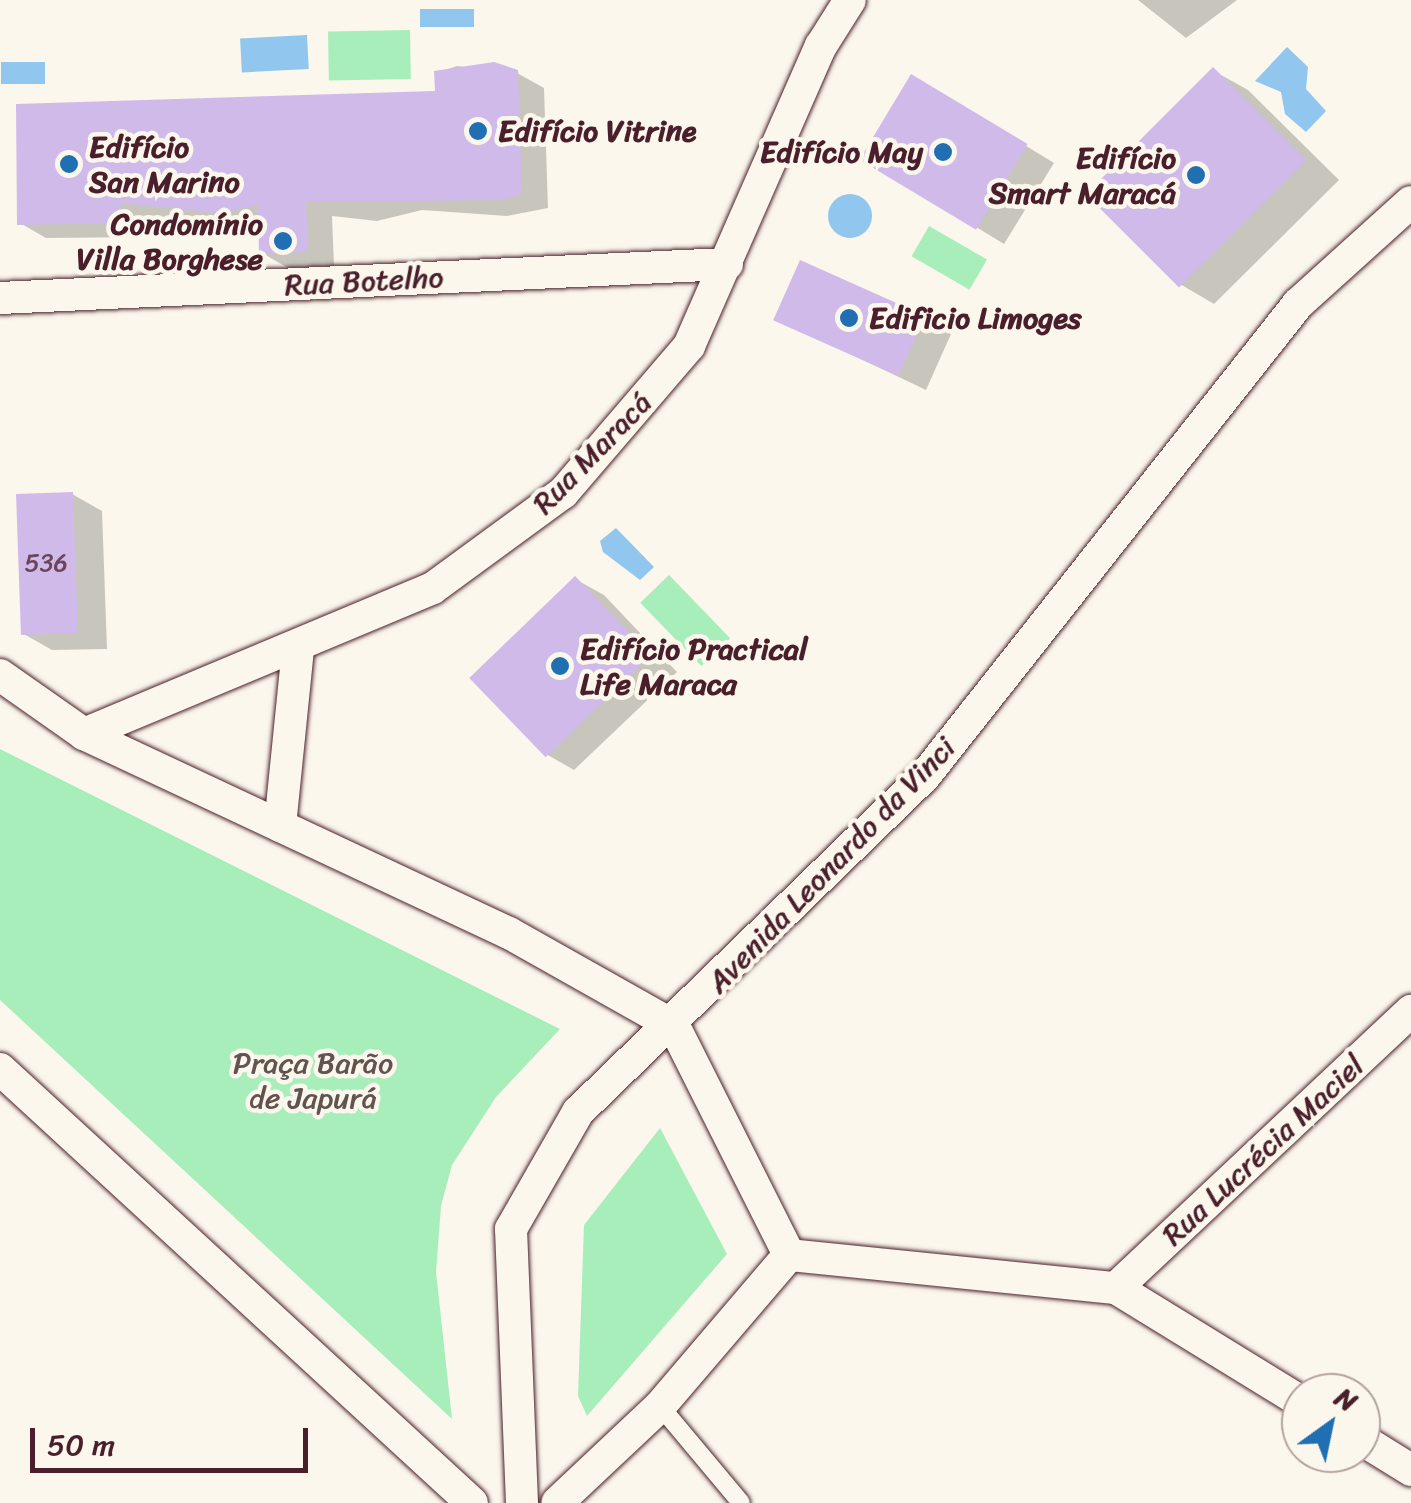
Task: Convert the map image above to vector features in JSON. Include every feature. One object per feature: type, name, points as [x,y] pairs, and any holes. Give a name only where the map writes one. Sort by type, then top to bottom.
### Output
[{"type":"street","name":"Rua Maracá","points":[[84,734],[298,650],[434,588],[563,492],[689,346],[821,46],[850,0]]},
{"type":"street","name":"Avenida Leonardo da Vinci","points":[[522,1503],[511,1228],[578,1112],[674,1026],[924,777],[1298,304],[1411,202]]},
{"type":"street","name":"Rua Botelho","points":[[0,298],[728,264]]},
{"type":"street","points":[[280,826],[298,650]]},
{"type":"street","points":[[0,675],[84,734],[509,933],[674,1026],[790,1254]]},
{"type":"street","name":"Rua Lucrécia Maciel","points":[[1116,1288],[1411,1010]]},
{"type":"street","points":[[0,1069],[472,1503]]},
{"type":"street","points":[[790,1254],[1116,1288],[1281,1390]]},
{"type":"street","points":[[558,1503],[660,1406],[790,1254]]},
{"type":"street","points":[[1381,1451],[1411,1470]]},
{"type":"lane","points":[[660,1406],[741,1503]]},
{"type":"green space","points":[[410,30],[411,79],[329,80],[328,31]]},
{"type":"green space","points":[[929,226],[987,260],[970,290],[912,256]]},
{"type":"green space","points":[[669,575],[730,638],[701,666],[640,603]]},
{"type":"green space","name":"Praça Barão de Japurá","points":[[0,749],[560,1029],[496,1097],[452,1165],[441,1206],[436,1272],[452,1419],[0,1000]]},
{"type":"green space","points":[[660,1128],[727,1254],[587,1416],[578,1396],[584,1225]]},
{"type":"water","points":[[420,9],[474,9],[474,27],[420,27]]},
{"type":"water","points":[[307,35],[309,69],[242,72],[240,39]]},
{"type":"water","points":[[1287,47],[1308,67],[1306,89],[1326,111],[1306,132],[1285,114],[1281,92],[1255,81]]},
{"type":"water","points":[[1,62],[45,62],[45,84],[1,84]]},
{"type":"water","points":[[850,194],[866,200],[872,216],[866,232],[850,238],[834,232],[828,216],[834,200]]},
{"type":"water","points":[[616,528],[654,567],[640,580],[603,552],[600,541]]},
{"type":"building","points":[[494,62],[518,70],[522,193],[504,200],[306,202],[308,252],[259,254],[258,205],[218,213],[122,203],[123,223],[17,225],[16,104],[435,91],[434,71]]},
{"type":"building","name":"Edifício Smart Maracá","points":[[1213,67],[1306,160],[1179,288],[1086,194]]},
{"type":"building","name":"Edifício May","points":[[911,74],[1028,144],[976,230],[859,160]]},
{"type":"building","name":"Edificio Limoges","points":[[800,260],[925,316],[898,376],[773,320]]},
{"type":"building","points":[[73,492],[78,633],[21,635],[16,494]]},
{"type":"building","name":"Edifício Practical Life Maraca","points":[[575,576],[651,655],[546,757],[469,678]]},
{"type":"place","name":"Edifício Vitrine","points":[[478,131]]},
{"type":"place","name":"Edifício May","points":[[943,152]]},
{"type":"place","name":"Edifício San Marino","points":[[69,164]]},
{"type":"place","name":"Edifício Smart Maracá","points":[[1196,175]]},
{"type":"place","name":"Condomínio Villa Borghese","points":[[283,241]]},
{"type":"place","name":"Edificio Limoges","points":[[849,318]]},
{"type":"place","name":"Edifício Practical Life Maraca","points":[[560,666]]}]
